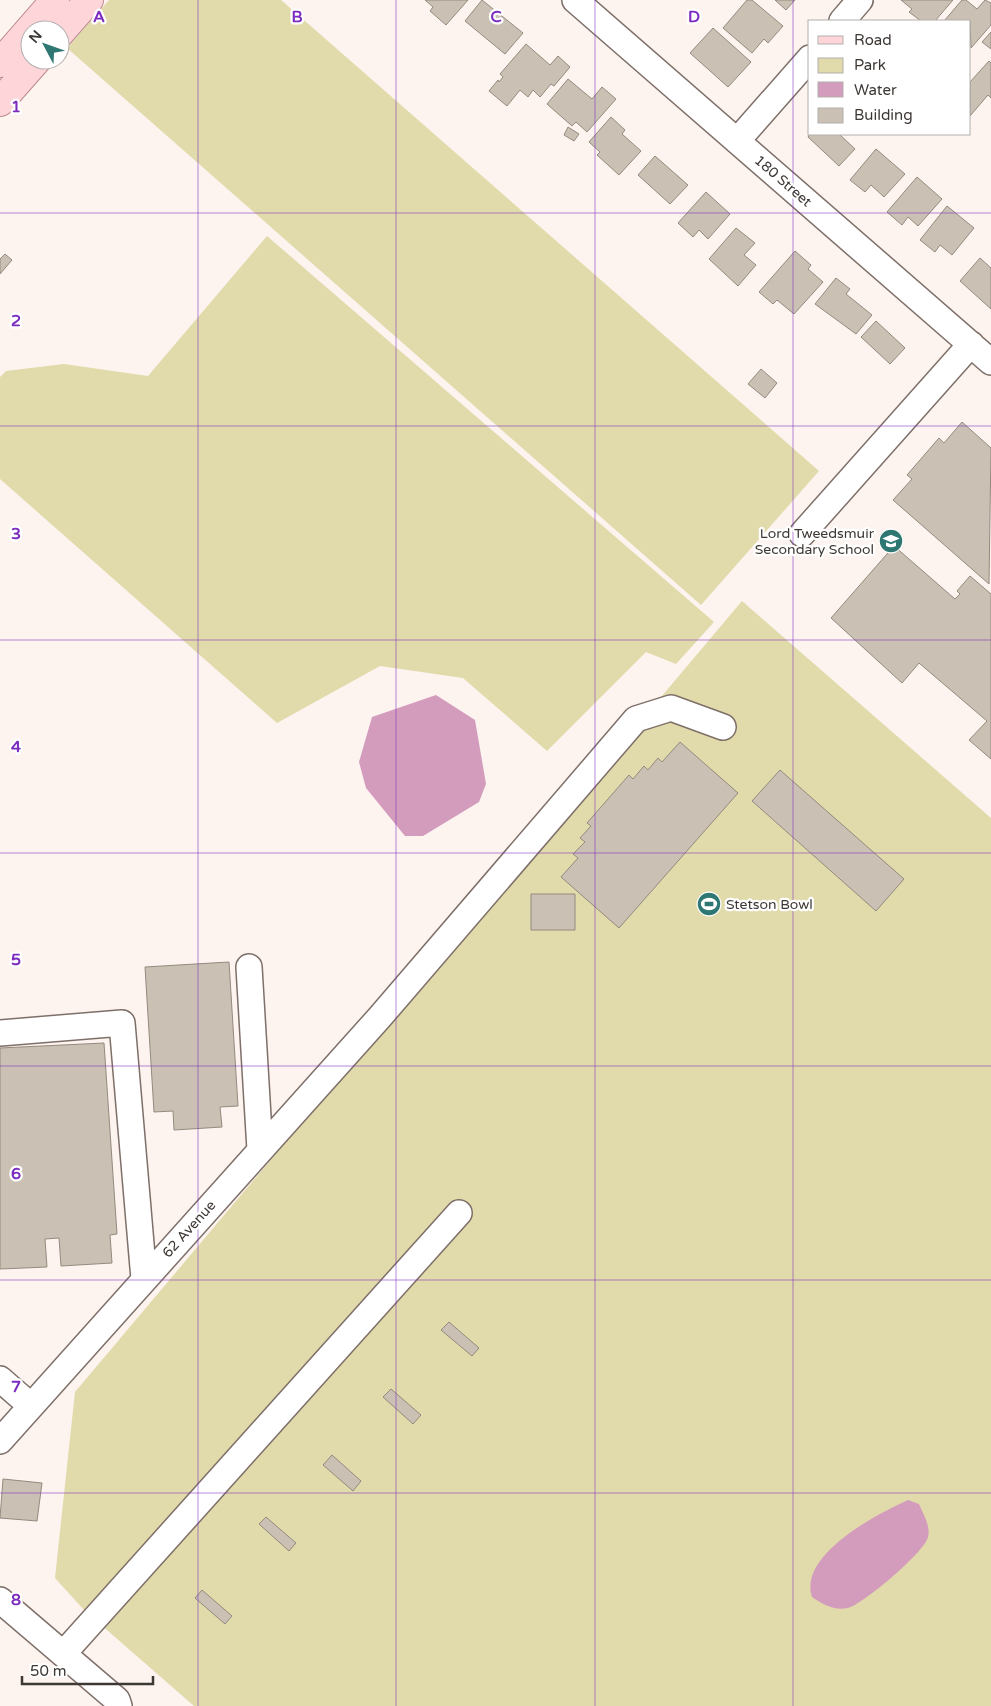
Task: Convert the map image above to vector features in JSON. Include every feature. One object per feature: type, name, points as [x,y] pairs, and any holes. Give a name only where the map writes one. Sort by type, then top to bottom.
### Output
[{"type":"main road","points":[[0,62],[55,0]]},
{"type":"main road","points":[[70,22],[89,0]]},
{"type":"main road","points":[[0,102],[28,70]]},
{"type":"street","name":"180 Street","points":[[575,0],[991,362]]},
{"type":"street","points":[[843,20],[860,0]]},
{"type":"street","points":[[737,141],[808,60]]},
{"type":"street","points":[[802,534],[971,344]]},
{"type":"street","name":"62 Avenue","points":[[0,1441],[379,1018],[636,719],[671,708],[723,727]]},
{"type":"street","points":[[249,967],[260,1150]]},
{"type":"street","points":[[0,1034],[122,1023],[144,1279]]},
{"type":"street","points":[[63,1654],[459,1213]]},
{"type":"street","points":[[0,1379],[31,1406]]},
{"type":"street","points":[[0,1600],[116,1700],[119,1706]]},
{"type":"green space","points":[[109,0],[281,0],[819,471],[701,605],[70,51],[70,45]]},
{"type":"green space","points":[[267,236],[714,622],[676,664],[646,652],[547,751],[463,678],[380,666],[277,723],[0,479],[0,377],[6,371],[64,364],[148,376]]},
{"type":"green space","points":[[742,601],[991,818],[991,1706],[194,1706],[84,1610],[55,1578],[75,1392]]},
{"type":"water","points":[[436,695],[475,720],[486,784],[479,802],[423,836],[405,836],[366,788],[359,762],[372,717]]},
{"type":"water","points":[[908,1500],[919,1504],[929,1533],[924,1544],[916,1554],[879,1588],[848,1608],[833,1608],[812,1597],[811,1581],[817,1566],[828,1552],[860,1526]]},
{"type":"building","points":[[425,0],[468,0],[446,25],[430,11],[433,7]]},
{"type":"building","points":[[482,0],[523,33],[505,54],[465,21]]},
{"type":"building","points":[[747,0],[752,0],[783,26],[768,43],[764,39],[752,53],[723,28]]},
{"type":"building","points":[[775,0],[795,0],[786,10]]},
{"type":"building","points":[[901,0],[953,0],[936,20],[920,20],[909,12],[912,9]]},
{"type":"building","points":[[962,0],[966,0],[977,9],[985,0],[991,3],[991,25],[971,48],[971,20],[945,20]]},
{"type":"building","points":[[713,28],[751,62],[728,87],[690,53]]},
{"type":"building","points":[[991,32],[991,49],[982,42]]},
{"type":"building","points":[[526,44],[550,65],[558,56],[570,67],[554,86],[551,84],[540,97],[533,90],[528,97],[520,90],[507,106],[489,91],[503,77],[500,74]]},
{"type":"building","points":[[989,61],[991,63],[991,98],[988,95],[971,115],[971,81]]},
{"type":"building","points":[[568,79],[592,99],[602,87],[616,99],[587,132],[576,122],[572,126],[547,104]]},
{"type":"building","points":[[611,117],[625,130],[622,134],[641,151],[619,175],[597,155],[600,152],[589,142]]},
{"type":"building","points":[[568,127],[579,134],[574,141],[564,135]]},
{"type":"building","points":[[809,135],[840,135],[855,149],[839,166],[808,137]]},
{"type":"building","points":[[876,149],[905,174],[884,197],[871,185],[865,192],[850,180]]},
{"type":"building","points":[[655,156],[688,185],[670,204],[638,175]]},
{"type":"building","points":[[917,177],[942,199],[918,226],[908,217],[902,225],[887,212]]},
{"type":"building","points":[[706,192],[730,214],[708,239],[699,230],[693,237],[678,223]]},
{"type":"building","points":[[947,206],[974,228],[952,255],[940,245],[935,252],[920,240]]},
{"type":"building","points":[[736,228],[755,243],[744,255],[756,265],[738,286],[709,259]]},
{"type":"building","points":[[795,251],[811,265],[808,269],[823,282],[794,314],[777,300],[773,304],[759,292]]},
{"type":"building","points":[[5,254],[12,260],[0,274],[0,259]]},
{"type":"building","points":[[980,258],[991,268],[991,309],[960,281]]},
{"type":"building","points":[[836,278],[850,289],[846,294],[872,315],[856,334],[815,304]]},
{"type":"building","points":[[876,321],[905,348],[890,364],[861,337]]},
{"type":"building","points":[[761,369],[777,383],[765,398],[748,384]]},
{"type":"building","points":[[962,422],[991,448],[989,584],[893,500],[912,479],[907,475],[939,438],[944,443]]},
{"type":"building","points":[[894,546],[955,599],[960,594],[957,591],[970,576],[991,594],[991,759],[969,740],[987,721],[919,663],[902,683],[831,618]]},
{"type":"building","points":[[680,742],[738,793],[619,928],[561,877],[578,858],[573,854],[585,842],[580,838],[591,826],[587,823],[629,775],[633,779],[644,766],[648,770],[658,758],[662,762]]},
{"type":"building","points":[[780,770],[904,879],[876,911],[752,801]]},
{"type":"building","points":[[531,894],[575,894],[575,930],[531,930]]},
{"type":"building","points":[[229,962],[238,1106],[220,1107],[222,1127],[174,1130],[173,1111],[154,1112],[145,967]]},
{"type":"building","points":[[104,1043],[117,1234],[110,1235],[112,1263],[61,1266],[59,1238],[45,1239],[47,1267],[0,1269],[0,1048]]},
{"type":"building","points":[[449,1322],[479,1348],[472,1356],[441,1330]]},
{"type":"building","points":[[391,1389],[421,1415],[413,1424],[383,1397]]},
{"type":"building","points":[[332,1455],[361,1481],[353,1491],[323,1465]]},
{"type":"building","points":[[3,1479],[42,1483],[37,1521],[0,1518]]},
{"type":"building","points":[[266,1517],[296,1543],[289,1551],[259,1524]]},
{"type":"building","points":[[202,1590],[232,1616],[225,1624],[195,1598]]},
{"type":"place","name":"Lord Tweedsmuir Secondary School","points":[[891,541]]},
{"type":"place","name":"Stetson Bowl","points":[[709,904]]}]
